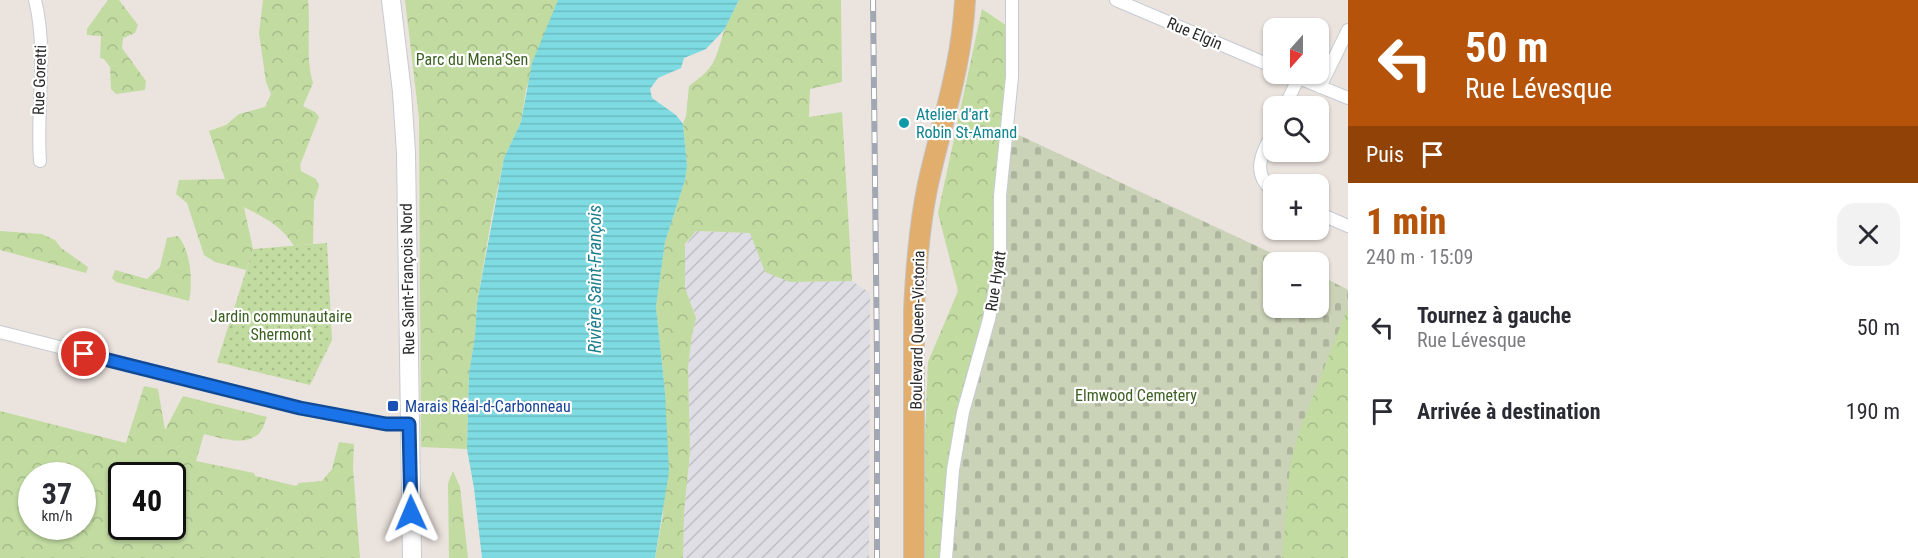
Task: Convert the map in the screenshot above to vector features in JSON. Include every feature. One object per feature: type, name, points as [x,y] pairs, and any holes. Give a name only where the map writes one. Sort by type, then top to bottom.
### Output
[{"type":"main road","name":"Boulevard Queen-Victoria","points":[[914,558],[916,271],[928,183],[963,39],[965,0]]},
{"type":"street","name":"Rue Goretti","points":[[35,0],[41,38],[38,119],[40,160]]},
{"type":"street","name":"Rue Saint-François Nord","points":[[391,0],[402,92],[406,153],[412,558]]},
{"type":"street","name":"Rue Hyatt","points":[[946,558],[953,470],[962,421],[989,319],[1000,263],[1000,196],[1012,77],[1011,0]]},
{"type":"street","name":"Rue Elgin","points":[[1116,0],[1263,62]]},
{"type":"street","points":[[1320,87],[1348,30]]},
{"type":"street","points":[[1314,84],[1348,98]]},
{"type":"street","points":[[1263,157],[1260,170],[1263,180]]},
{"type":"street","points":[[1329,218],[1348,226]]},
{"type":"street","points":[[0,332],[300,408],[386,424],[409,424]]},
{"type":"shaded area","points":[[695,231],[750,233],[790,282],[852,281],[870,293],[869,558],[683,558],[684,513],[690,452],[688,367],[696,318],[685,288],[685,247]]},
{"type":"green space","points":[[108,0],[119,0],[138,25],[135,33],[123,38],[122,48],[146,81],[145,90],[116,94],[111,89],[110,67],[104,59],[100,58],[101,36],[87,35],[87,29]]},
{"type":"green space","points":[[263,0],[308,0],[309,63],[313,83],[303,106],[315,112],[319,117],[300,165],[301,171],[316,179],[319,186],[314,201],[313,244],[294,246],[278,227],[244,207],[253,249],[246,270],[215,262],[204,255],[187,203],[176,194],[179,180],[225,179],[209,131],[226,125],[239,114],[265,107],[271,94],[266,82],[259,33]]},
{"type":"green space","name":"Parc du Mena'Sen","points":[[405,0],[558,0],[526,89],[521,122],[504,158],[492,215],[477,303],[469,373],[467,449],[421,447],[419,118]]},
{"type":"green space","points":[[739,0],[841,0],[842,82],[810,89],[809,117],[842,112],[852,281],[790,282],[765,272],[750,233],[696,231],[685,244],[685,288],[696,318],[688,367],[690,452],[684,513],[683,558],[655,558],[663,515],[665,392],[656,307],[665,242],[685,180],[687,166],[683,124],[689,86],[710,68],[719,49],[725,27]]},
{"type":"green space","points":[[982,9],[1013,30],[1001,238],[946,558],[920,558],[928,362],[958,291],[938,213]]},
{"type":"green space","name":"Elmwood Cemetery","points":[[1006,129],[1270,252],[1263,252],[1263,318],[1329,318],[1329,280],[1348,290],[1348,307],[1299,432],[1290,466],[1282,558],[946,558],[953,470],[989,319]]},
{"type":"green space","points":[[0,231],[42,234],[55,240],[61,248],[88,267],[86,273],[0,250]]},
{"type":"green space","points":[[178,236],[186,250],[190,267],[189,301],[116,282],[112,278],[115,270],[147,279],[160,267],[167,238]]},
{"type":"green space","name":"Jardin communautaire Shermont","points":[[327,243],[332,340],[310,385],[217,362],[253,249]]},
{"type":"green space","points":[[1329,280],[1348,290],[1348,558],[1143,558],[1311,318],[1329,318]]},
{"type":"green space","points":[[144,386],[158,389],[165,430],[183,396],[267,417],[261,431],[249,439],[234,440],[204,434],[196,461],[254,473],[255,476],[296,486],[299,483],[322,481],[332,469],[339,442],[354,444],[353,467],[360,558],[0,558],[0,411],[126,443]]},
{"type":"green space","points":[[453,471],[460,487],[468,558],[449,558],[448,483]]},
{"type":"water","name":"Rivière Saint-François","points":[[558,0],[739,0],[724,30],[706,49],[684,58],[681,68],[658,78],[650,89],[652,98],[676,115],[683,124],[687,166],[685,180],[665,242],[656,307],[665,392],[669,472],[655,558],[482,558],[467,449],[469,373],[477,303],[504,158],[521,122],[532,63]]},
{"type":"railway","points":[[873,0],[877,558]]},
{"type":"place","name":"Atelier d'art Robin St-Amand","points":[[904,123]]},
{"type":"place","name":"Marais Réal-d-Carbonneau","points":[[393,406]]},
{"type":"route","points":[[84,354],[300,408],[386,424],[409,424],[411,513]]}]
